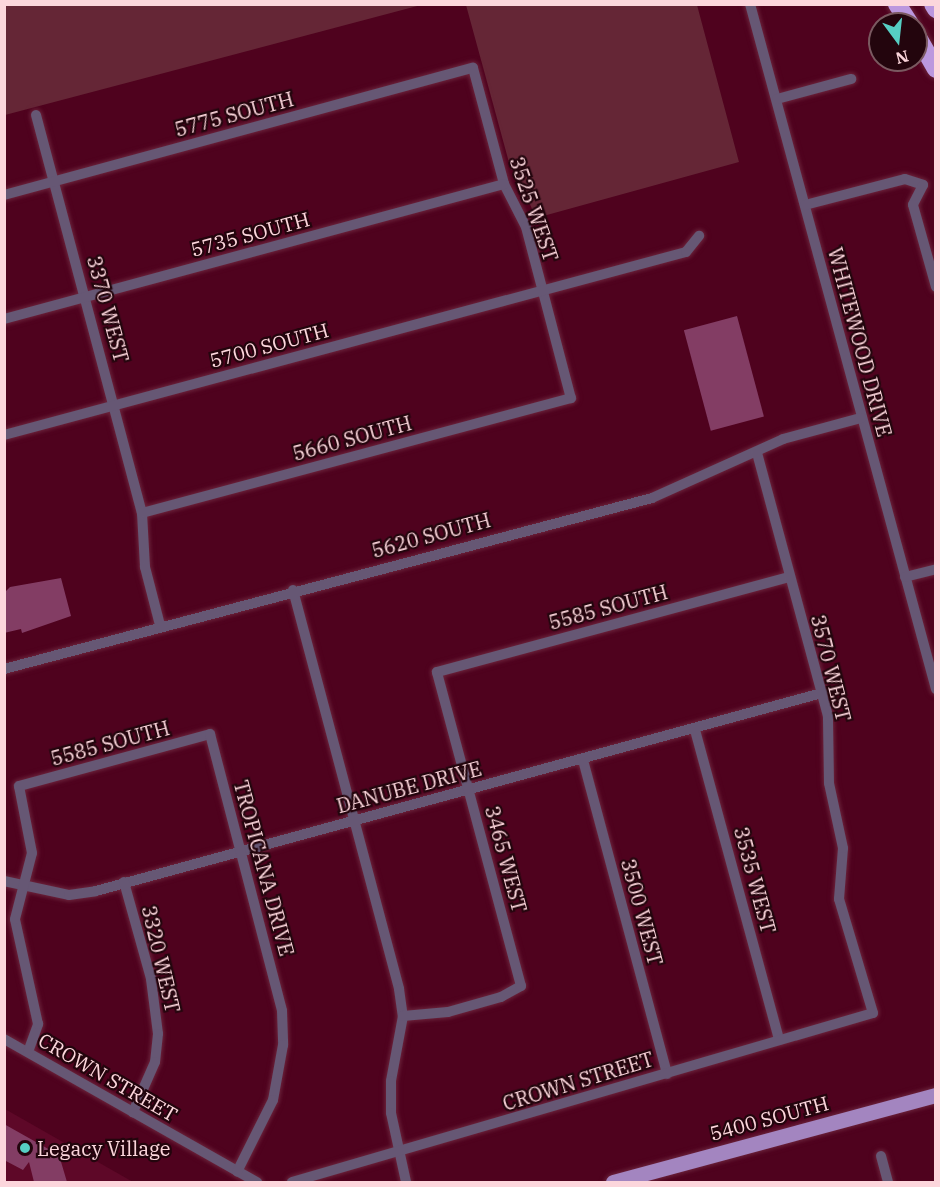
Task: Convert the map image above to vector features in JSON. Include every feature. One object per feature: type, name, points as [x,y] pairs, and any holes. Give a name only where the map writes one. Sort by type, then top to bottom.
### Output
[{"type":"highway","points":[[933,4],[936,9]]},
{"type":"highway","points":[[928,54],[936,67]]},
{"type":"main road","name":"5400 SOUTH","points":[[613,1182],[936,1095]]},
{"type":"street","name":"WHITEWOOD DRIVE","points":[[750,4],[935,687]]},
{"type":"street","name":"5775 SOUTH","points":[[4,195],[473,68]]},
{"type":"street","name":"3525 WEST","points":[[473,68],[504,184],[522,219],[571,398]]},
{"type":"street","points":[[777,99],[851,79]]},
{"type":"street","name":"3370 WEST","points":[[36,115],[142,513],[145,567],[160,625]]},
{"type":"street","points":[[805,205],[905,179],[923,185],[913,206],[936,287]]},
{"type":"street","name":"5735 SOUTH","points":[[4,319],[504,184]]},
{"type":"street","name":"5700 SOUTH","points":[[4,435],[686,252],[699,236]]},
{"type":"street","name":"5660 SOUTH","points":[[142,513],[571,398]]},
{"type":"street","name":"5620 SOUTH","points":[[4,669],[160,625],[652,498],[783,439],[861,418]]},
{"type":"street","name":"3570 WEST","points":[[757,452],[829,726],[829,783],[843,835],[839,899],[873,1012]]},
{"type":"street","points":[[905,577],[936,569]]},
{"type":"street","name":"5585 SOUTH","points":[[437,672],[789,577]]},
{"type":"street","points":[[293,590],[356,820],[403,1016],[391,1082],[398,1154],[406,1182]]},
{"type":"street","name":"3465 WEST","points":[[403,1016],[448,1012],[521,986],[437,672]]},
{"type":"street","name":"DANUBE DRIVE","points":[[4,881],[23,888],[69,895],[695,730],[822,693]]},
{"type":"street","name":"3535 WEST","points":[[695,730],[779,1040]]},
{"type":"street","name":"5585 SOUTH","points":[[23,888],[32,853],[19,786],[210,734]]},
{"type":"street","name":"TROPICANA DRIVE","points":[[210,734],[282,1011],[283,1045],[273,1100],[237,1172]]},
{"type":"street","name":"3500 WEST","points":[[583,760],[667,1074]]},
{"type":"street","name":"3320 WEST","points":[[124,882],[151,979],[158,1034],[155,1062],[133,1112]]},
{"type":"street","points":[[23,888],[16,930],[38,1024],[28,1052]]},
{"type":"street","name":"CROWN STREET","points":[[292,1182],[398,1154],[873,1012]]},
{"type":"street","name":"CROWN STREET","points":[[4,1039],[256,1182]]},
{"type":"street","points":[[881,1156],[888,1182]]},
{"type":"shaded area","points":[[5,4],[421,4],[421,5],[5,115]]},
{"type":"shaded area","points":[[466,5],[697,5],[739,162],[536,218],[515,170],[511,170]]},
{"type":"shaded area","points":[[5,1109],[133,1182],[5,1182]]},
{"type":"building","points":[[737,316],[764,416],[711,431],[684,330]]},
{"type":"building","points":[[61,578],[71,616],[22,633],[21,629],[4,633],[4,593],[10,587]]},
{"type":"building","name":"Legacy Village","points":[[4,1124],[59,1155],[67,1182],[34,1182],[29,1162],[23,1170],[4,1160]]},
{"type":"place","name":"Legacy Village","points":[[25,1148]]}]
